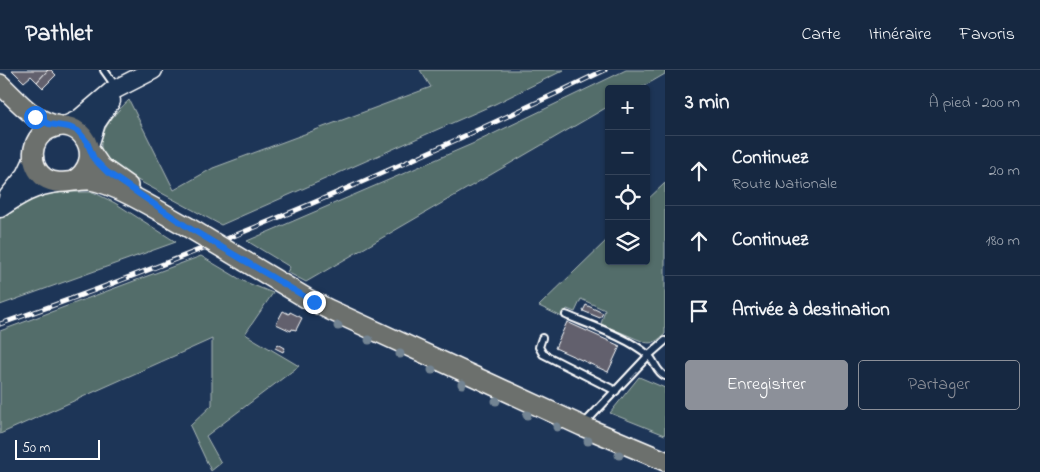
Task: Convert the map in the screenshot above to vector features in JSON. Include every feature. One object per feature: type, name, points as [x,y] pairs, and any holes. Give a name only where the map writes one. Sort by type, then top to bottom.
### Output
[{"type":"main road","points":[[0,84],[35,117],[49,124],[74,129],[82,134],[101,167],[186,226],[306,298],[582,426],[665,461]]},
{"type":"main road","points":[[0,98],[19,117],[29,131],[32,138],[36,167],[49,180],[65,182],[88,180],[105,185],[186,226]]},
{"type":"main road","points":[[33,155],[37,140],[43,133],[51,128],[62,126]]},
{"type":"main road","points":[[65,182],[80,176],[86,169],[90,160],[89,149]]},
{"type":"street","points":[[62,126],[78,120],[146,73]]},
{"type":"street","points":[[89,149],[93,131],[100,116],[119,90]]},
{"type":"street","points":[[0,207],[26,175],[33,155]]},
{"type":"street","points":[[0,207],[36,187],[65,182]]},
{"type":"lane","points":[[104,70],[119,90]]},
{"type":"lane","points":[[566,315],[627,342],[649,355],[661,374],[665,376]]},
{"type":"lane","points":[[542,338],[539,347],[543,354],[616,391]]},
{"type":"lane","points":[[582,426],[649,355],[665,341]]},
{"type":"green space","points":[[420,70],[564,70],[495,104],[221,225],[115,168],[104,158],[101,148],[101,140],[107,125],[129,100],[174,190],[213,168],[431,87]]},
{"type":"green space","points":[[626,70],[665,70],[665,74],[646,85],[605,85],[605,108],[306,282],[287,272],[290,267],[247,241],[472,144]]},
{"type":"green space","points":[[665,183],[665,334],[653,342],[644,342],[601,324],[605,310],[581,299],[575,312],[567,309],[562,317],[539,306],[605,242],[605,265],[650,265],[650,197]]},
{"type":"green space","points":[[48,192],[93,192],[115,203],[176,242],[0,305],[0,214],[8,207]]},
{"type":"green space","points":[[201,256],[243,281],[273,293],[245,334],[299,366],[206,436],[221,463],[211,471],[190,426],[212,405],[212,339],[0,434],[0,331]]},
{"type":"green space","points":[[639,377],[665,388],[665,435],[610,413]]},
{"type":"building","points":[[12,70],[48,70],[37,82],[31,76],[24,82]]},
{"type":"building","points":[[48,70],[51,70],[56,75],[43,88],[37,82]]},
{"type":"building","points":[[586,305],[603,313],[600,318],[583,311]]},
{"type":"building","points":[[283,311],[302,318],[296,330],[292,329],[291,331],[276,324]]},
{"type":"building","points":[[567,322],[620,346],[608,372],[555,348]]},
{"type":"building","points":[[278,344],[285,348],[283,352],[275,348]]},
{"type":"railway","points":[[0,324],[154,268],[306,206],[456,140],[605,70]]},
{"type":"route","points":[[35,117],[49,124],[69,127],[78,131],[87,142],[97,164],[107,172],[186,226],[314,302]]}]
